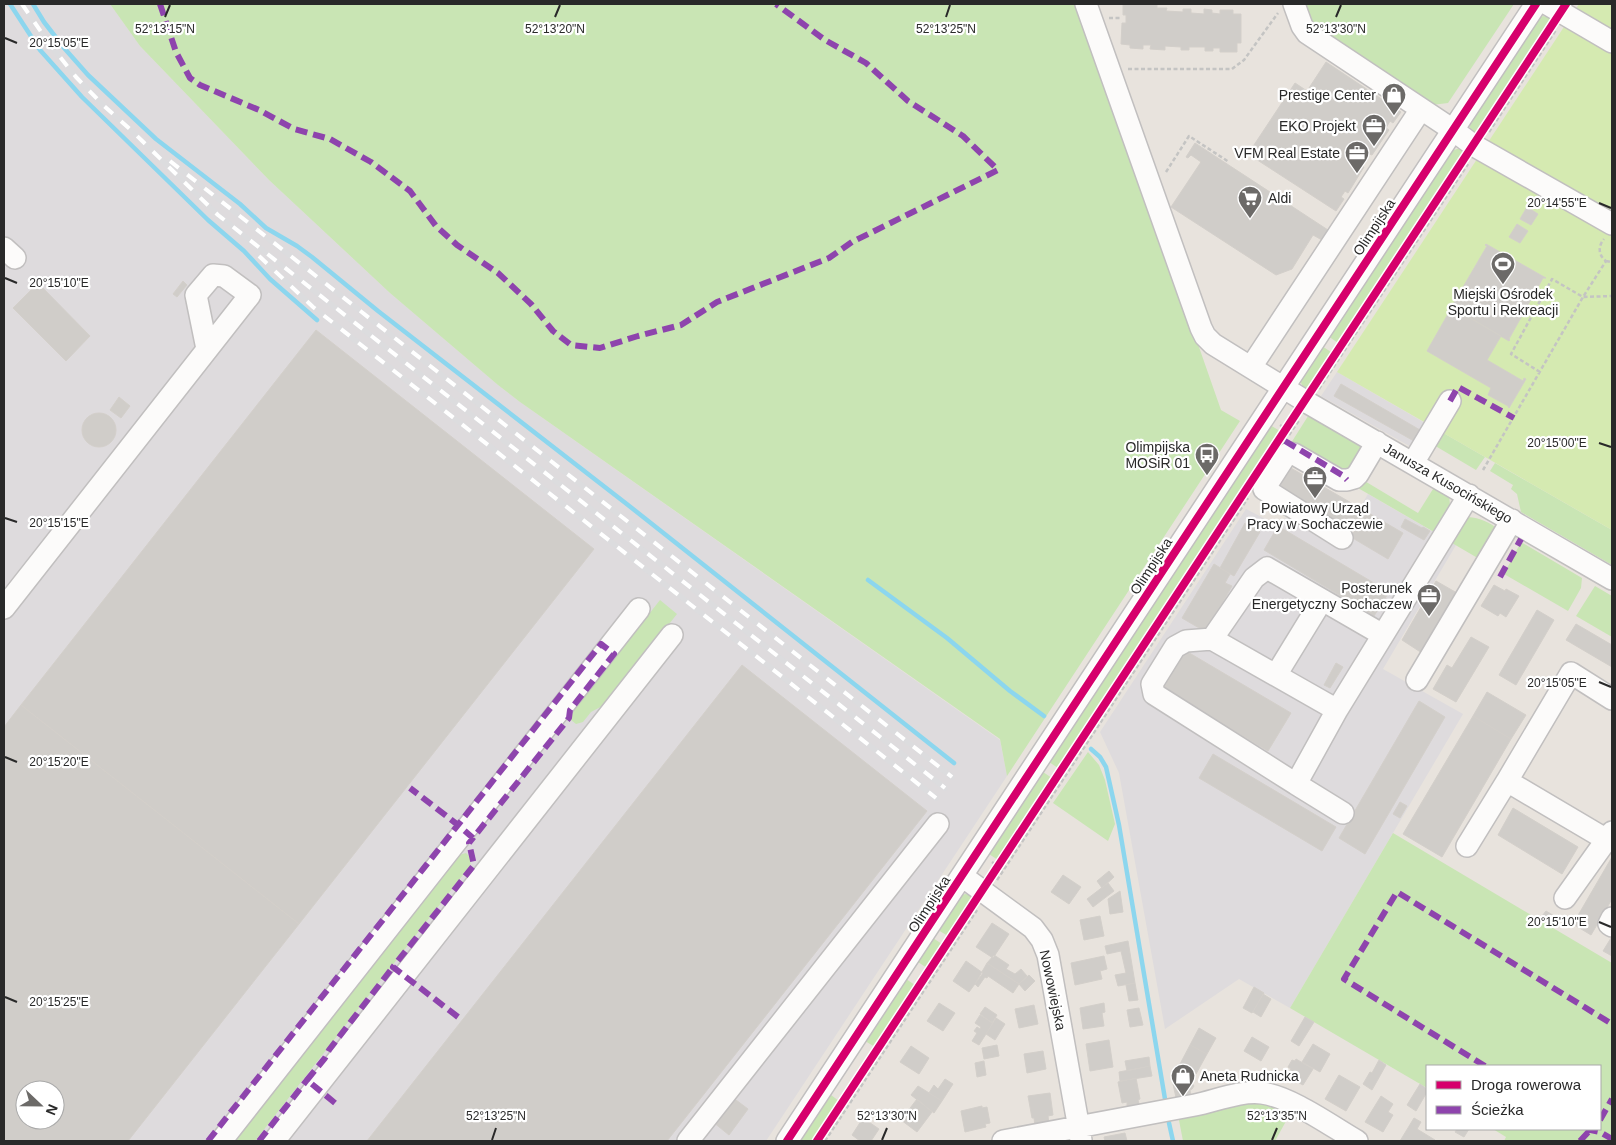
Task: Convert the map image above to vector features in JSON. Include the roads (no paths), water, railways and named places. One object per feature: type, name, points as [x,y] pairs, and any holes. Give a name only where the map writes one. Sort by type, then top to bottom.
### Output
[{"type":"street","name":"Janusza Kusocińskiego","points":[[1086,4],[1205,336],[1213,344],[1307,402],[1612,579]]},
{"type":"street","name":"Olimpijska","points":[[787,1141],[1536,4]]},
{"type":"street","points":[[1286,8],[1307,33],[1475,146],[1609,222]]},
{"type":"street","points":[[1558,10],[1612,42]]},
{"type":"street","points":[[1251,367],[1422,109]]},
{"type":"street","points":[[4,608],[207,349]]},
{"type":"street","points":[[1413,463],[1450,401]]},
{"type":"street","points":[[1342,538],[1264,490],[1289,453],[1339,480],[1354,478],[1358,474],[1377,442]]},
{"type":"street","points":[[1296,784],[1337,710],[1469,495]]},
{"type":"street","points":[[1417,680],[1512,520]]},
{"type":"street","points":[[1212,639],[1254,578],[1267,568],[1383,636]]},
{"type":"street","points":[[1276,675],[1322,600]]},
{"type":"street","points":[[221,1141],[639,609]]},
{"type":"street","points":[[274,1141],[672,635]]},
{"type":"street","points":[[1337,710],[1212,639],[1186,641],[1175,647],[1152,684],[1154,694],[1343,813]]},
{"type":"street","points":[[1467,846],[1572,673],[1612,699]]},
{"type":"street","points":[[1507,780],[1610,836],[1565,898]]},
{"type":"street","points":[[688,1141],[938,824]]},
{"type":"street","name":"Nowowiejska","points":[[962,876],[1033,928],[1042,940],[1048,955],[1080,1134]]},
{"type":"street","points":[[1612,918],[1609,924],[1612,926]]},
{"type":"street","points":[[1003,1141],[1080,1134],[1246,1093],[1274,1095],[1288,1101],[1357,1141]]},
{"type":"waterway","points":[[10,4],[40,50],[82,97],[208,220],[244,251],[270,279],[317,320]]},
{"type":"waterway","points":[[33,4],[44,22],[88,75],[156,139],[240,204],[266,228],[312,257],[378,311],[628,505],[954,763]]},
{"type":"waterway","points":[[868,580],[947,638],[1010,691],[1044,716]]},
{"type":"waterway","points":[[1091,749],[1100,757],[1106,767],[1119,825],[1165,1099]]},
{"type":"waterway","points":[[1169,1123],[1173,1141]]},
{"type":"railway","points":[[22,4],[48,42],[76,77],[218,215],[945,788]]},
{"type":"railway","points":[[170,161],[952,777]]},
{"type":"railway","points":[[259,256],[313,307],[936,798]]},
{"type":"place","name":"Prestige Center","points":[[1394,116]]},
{"type":"place","name":"EKO Projekt","points":[[1374,147]]},
{"type":"place","name":"VFM Real Estate","points":[[1357,174]]},
{"type":"place","name":"Aldi","points":[[1250,219]]},
{"type":"place","name":"Miejski Ośrodek Sportu i Rekreacji","points":[[1503,285]]},
{"type":"place","name":"Olimpijska MOSiR 01","points":[[1207,476]]},
{"type":"place","name":"Powiatowy Urząd Pracy w Sochaczewie","points":[[1315,499]]},
{"type":"place","name":"Posterunek Energetyczny Sochaczew","points":[[1429,617]]},
{"type":"place","name":"Aneta Rudnicka","points":[[1183,1097]]}]
